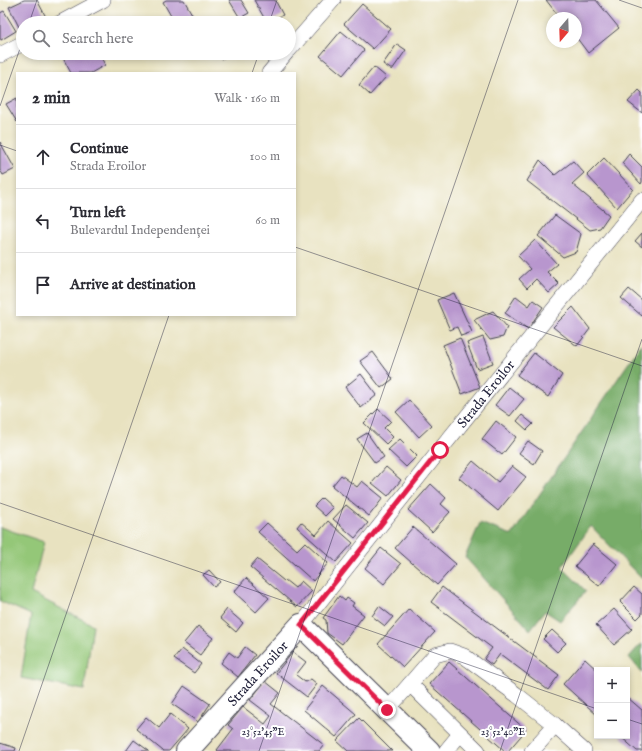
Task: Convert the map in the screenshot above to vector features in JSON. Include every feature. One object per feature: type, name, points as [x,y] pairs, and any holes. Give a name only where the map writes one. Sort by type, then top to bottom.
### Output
[{"type":"street","points":[[73,16],[103,0]]},
{"type":"street","points":[[296,42],[333,0]]},
{"type":"street","points":[[0,55],[16,46]]},
{"type":"street","points":[[270,72],[280,60]]},
{"type":"street","name":"Strada Eroilor","points":[[187,751],[301,625],[642,200]]},
{"type":"street","points":[[301,625],[429,751]]},
{"type":"street","points":[[387,710],[435,655],[450,651],[464,656],[555,725],[584,751]]},
{"type":"street","points":[[410,684],[478,751]]},
{"type":"street","points":[[532,751],[555,725]]},
{"type":"street","points":[[446,751],[460,734]]},
{"type":"green space","points":[[642,343],[642,579],[591,526],[562,567],[586,591],[560,621],[545,611],[530,630],[465,557],[480,523],[512,535]]},
{"type":"green space","points":[[0,527],[44,542],[31,593],[93,625],[84,690],[21,678],[31,615],[0,601]]},
{"type":"green space","points":[[642,643],[642,673],[629,657]]},
{"type":"building","points":[[24,0],[37,0],[45,16],[16,16],[16,21],[9,7]]},
{"type":"building","points":[[166,0],[184,0],[193,16],[171,16],[163,2]]},
{"type":"building","points":[[229,0],[241,0],[249,13],[244,16],[239,16]]},
{"type":"building","points":[[254,0],[275,0],[283,15],[281,16],[263,16]]},
{"type":"building","points":[[546,0],[596,0],[619,28],[588,53],[582,45],[582,12],[555,12]]},
{"type":"building","points":[[362,4],[391,29],[373,49],[344,24]]},
{"type":"building","points":[[4,11],[16,31],[1,40],[0,13]]},
{"type":"building","points":[[341,31],[364,50],[343,75],[320,56]]},
{"type":"building","points":[[397,44],[406,50],[392,70],[383,64]]},
{"type":"building","points":[[64,60],[102,60],[105,65],[93,72],[70,72]]},
{"type":"building","points":[[374,67],[386,77],[370,95],[359,85]]},
{"type":"building","points":[[639,90],[642,93],[642,113],[628,102]]},
{"type":"building","points":[[16,99],[16,120],[6,104]]},
{"type":"building","points":[[0,142],[15,169],[3,175],[0,170]]},
{"type":"building","points":[[629,154],[642,167],[641,184],[622,163]]},
{"type":"building","points":[[604,158],[633,189],[617,208],[587,175]]},
{"type":"building","points":[[540,160],[555,175],[573,161],[584,173],[572,184],[609,215],[600,228],[590,230],[527,181]]},
{"type":"building","points":[[555,215],[581,234],[576,252],[563,257],[538,236]]},
{"type":"building","points":[[642,233],[642,247],[635,241]]},
{"type":"building","points":[[535,240],[557,264],[547,272],[559,284],[549,293],[536,279],[527,288],[519,279],[530,269],[518,256]]},
{"type":"building","points":[[629,289],[642,300],[642,316],[621,298]]},
{"type":"building","points":[[454,293],[472,332],[461,336],[457,327],[450,330],[437,300]]},
{"type":"building","points":[[516,296],[529,306],[533,300],[543,307],[528,329],[505,313]]},
{"type":"building","points":[[573,307],[590,329],[577,346],[553,327]]},
{"type":"building","points":[[493,311],[507,327],[503,337],[490,340],[474,320]]},
{"type":"building","points":[[483,337],[493,363],[477,369],[467,343]]},
{"type":"building","points":[[460,338],[480,387],[462,394],[443,345]]},
{"type":"building","points":[[373,352],[393,379],[381,388],[360,361]]},
{"type":"building","points":[[534,353],[562,375],[548,397],[517,375]]},
{"type":"building","points":[[361,374],[377,395],[361,408],[345,387]]},
{"type":"building","points":[[509,387],[524,399],[510,416],[495,405]]},
{"type":"building","points":[[409,400],[432,425],[419,437],[396,412]]},
{"type":"building","points":[[378,409],[391,421],[384,428],[393,437],[386,444],[364,423]]},
{"type":"building","points":[[522,415],[533,424],[527,430],[517,421]]},
{"type":"building","points":[[496,421],[516,437],[502,455],[482,439]]},
{"type":"building","points":[[367,433],[384,457],[375,463],[357,439]]},
{"type":"building","points":[[400,439],[417,456],[406,467],[388,450]]},
{"type":"building","points":[[528,441],[542,451],[534,464],[519,453]]},
{"type":"building","points":[[473,461],[498,482],[512,466],[526,477],[498,511],[459,478]]},
{"type":"building","points":[[386,467],[401,480],[388,496],[372,483]]},
{"type":"building","points":[[341,475],[357,487],[362,481],[383,498],[369,516],[332,486]]},
{"type":"building","points":[[431,484],[446,498],[441,504],[450,512],[432,532],[408,510]]},
{"type":"building","points":[[322,498],[333,508],[325,516],[314,506]]},
{"type":"building","points":[[346,505],[368,523],[355,538],[333,519]]},
{"type":"building","points":[[328,521],[353,543],[336,562],[297,527],[301,522],[316,535]]},
{"type":"building","points":[[267,523],[297,550],[305,542],[328,563],[313,581],[258,532]]},
{"type":"building","points":[[413,527],[456,564],[437,585],[395,548]]},
{"type":"building","points":[[593,544],[617,564],[599,586],[575,566]]},
{"type":"building","points":[[381,548],[401,564],[384,584],[365,568]]},
{"type":"building","points":[[257,559],[295,588],[301,581],[312,591],[297,607],[250,567]]},
{"type":"building","points":[[209,570],[220,582],[214,587],[203,575]]},
{"type":"building","points":[[246,578],[269,598],[256,612],[234,592]]},
{"type":"building","points":[[442,587],[559,675],[548,690],[500,654],[492,665],[484,659],[492,648],[431,602]]},
{"type":"building","points":[[634,587],[642,594],[642,614],[637,619],[620,602]]},
{"type":"building","points":[[339,596],[345,601],[347,598],[354,603],[352,606],[364,615],[342,644],[327,633],[326,620],[323,618]]},
{"type":"building","points":[[379,606],[393,617],[385,626],[372,616]]},
{"type":"building","points":[[227,609],[243,623],[236,632],[220,618]]},
{"type":"building","points":[[409,609],[435,632],[403,667],[378,644]]},
{"type":"building","points":[[614,609],[632,629],[614,645],[596,625]]},
{"type":"building","points":[[198,626],[213,638],[200,655],[184,643]]},
{"type":"building","points":[[552,630],[566,643],[557,652],[543,639]]},
{"type":"building","points":[[245,647],[255,655],[238,677],[221,663],[229,652],[237,658]]},
{"type":"building","points":[[182,649],[201,664],[194,673],[174,659]]},
{"type":"building","points":[[293,652],[306,662],[296,675],[305,682],[311,679],[317,684],[307,697],[276,673]]},
{"type":"building","points":[[585,659],[594,667],[594,712],[563,684]]},
{"type":"building","points":[[449,662],[526,730],[508,751],[505,751],[429,684]]},
{"type":"building","points":[[265,681],[280,693],[271,704],[324,745],[319,751],[217,750],[233,729],[228,725],[243,707],[265,724],[271,716],[250,700]]},
{"type":"building","points":[[184,686],[210,704],[198,722],[172,704]]},
{"type":"building","points":[[323,686],[356,714],[336,737],[304,710]]},
{"type":"building","points":[[630,700],[642,710],[642,751],[637,751],[623,739],[630,739]]},
{"type":"building","points":[[170,714],[188,729],[169,751],[163,751],[136,729],[146,717],[159,728]]},
{"type":"building","points":[[359,718],[392,751],[348,751],[337,741]]},
{"type":"building","points":[[134,740],[149,751],[126,751]]},
{"type":"building","points":[[0,743],[16,748],[15,751],[0,751]]},
{"type":"route","points":[[387,710],[301,625],[440,450]]}]
